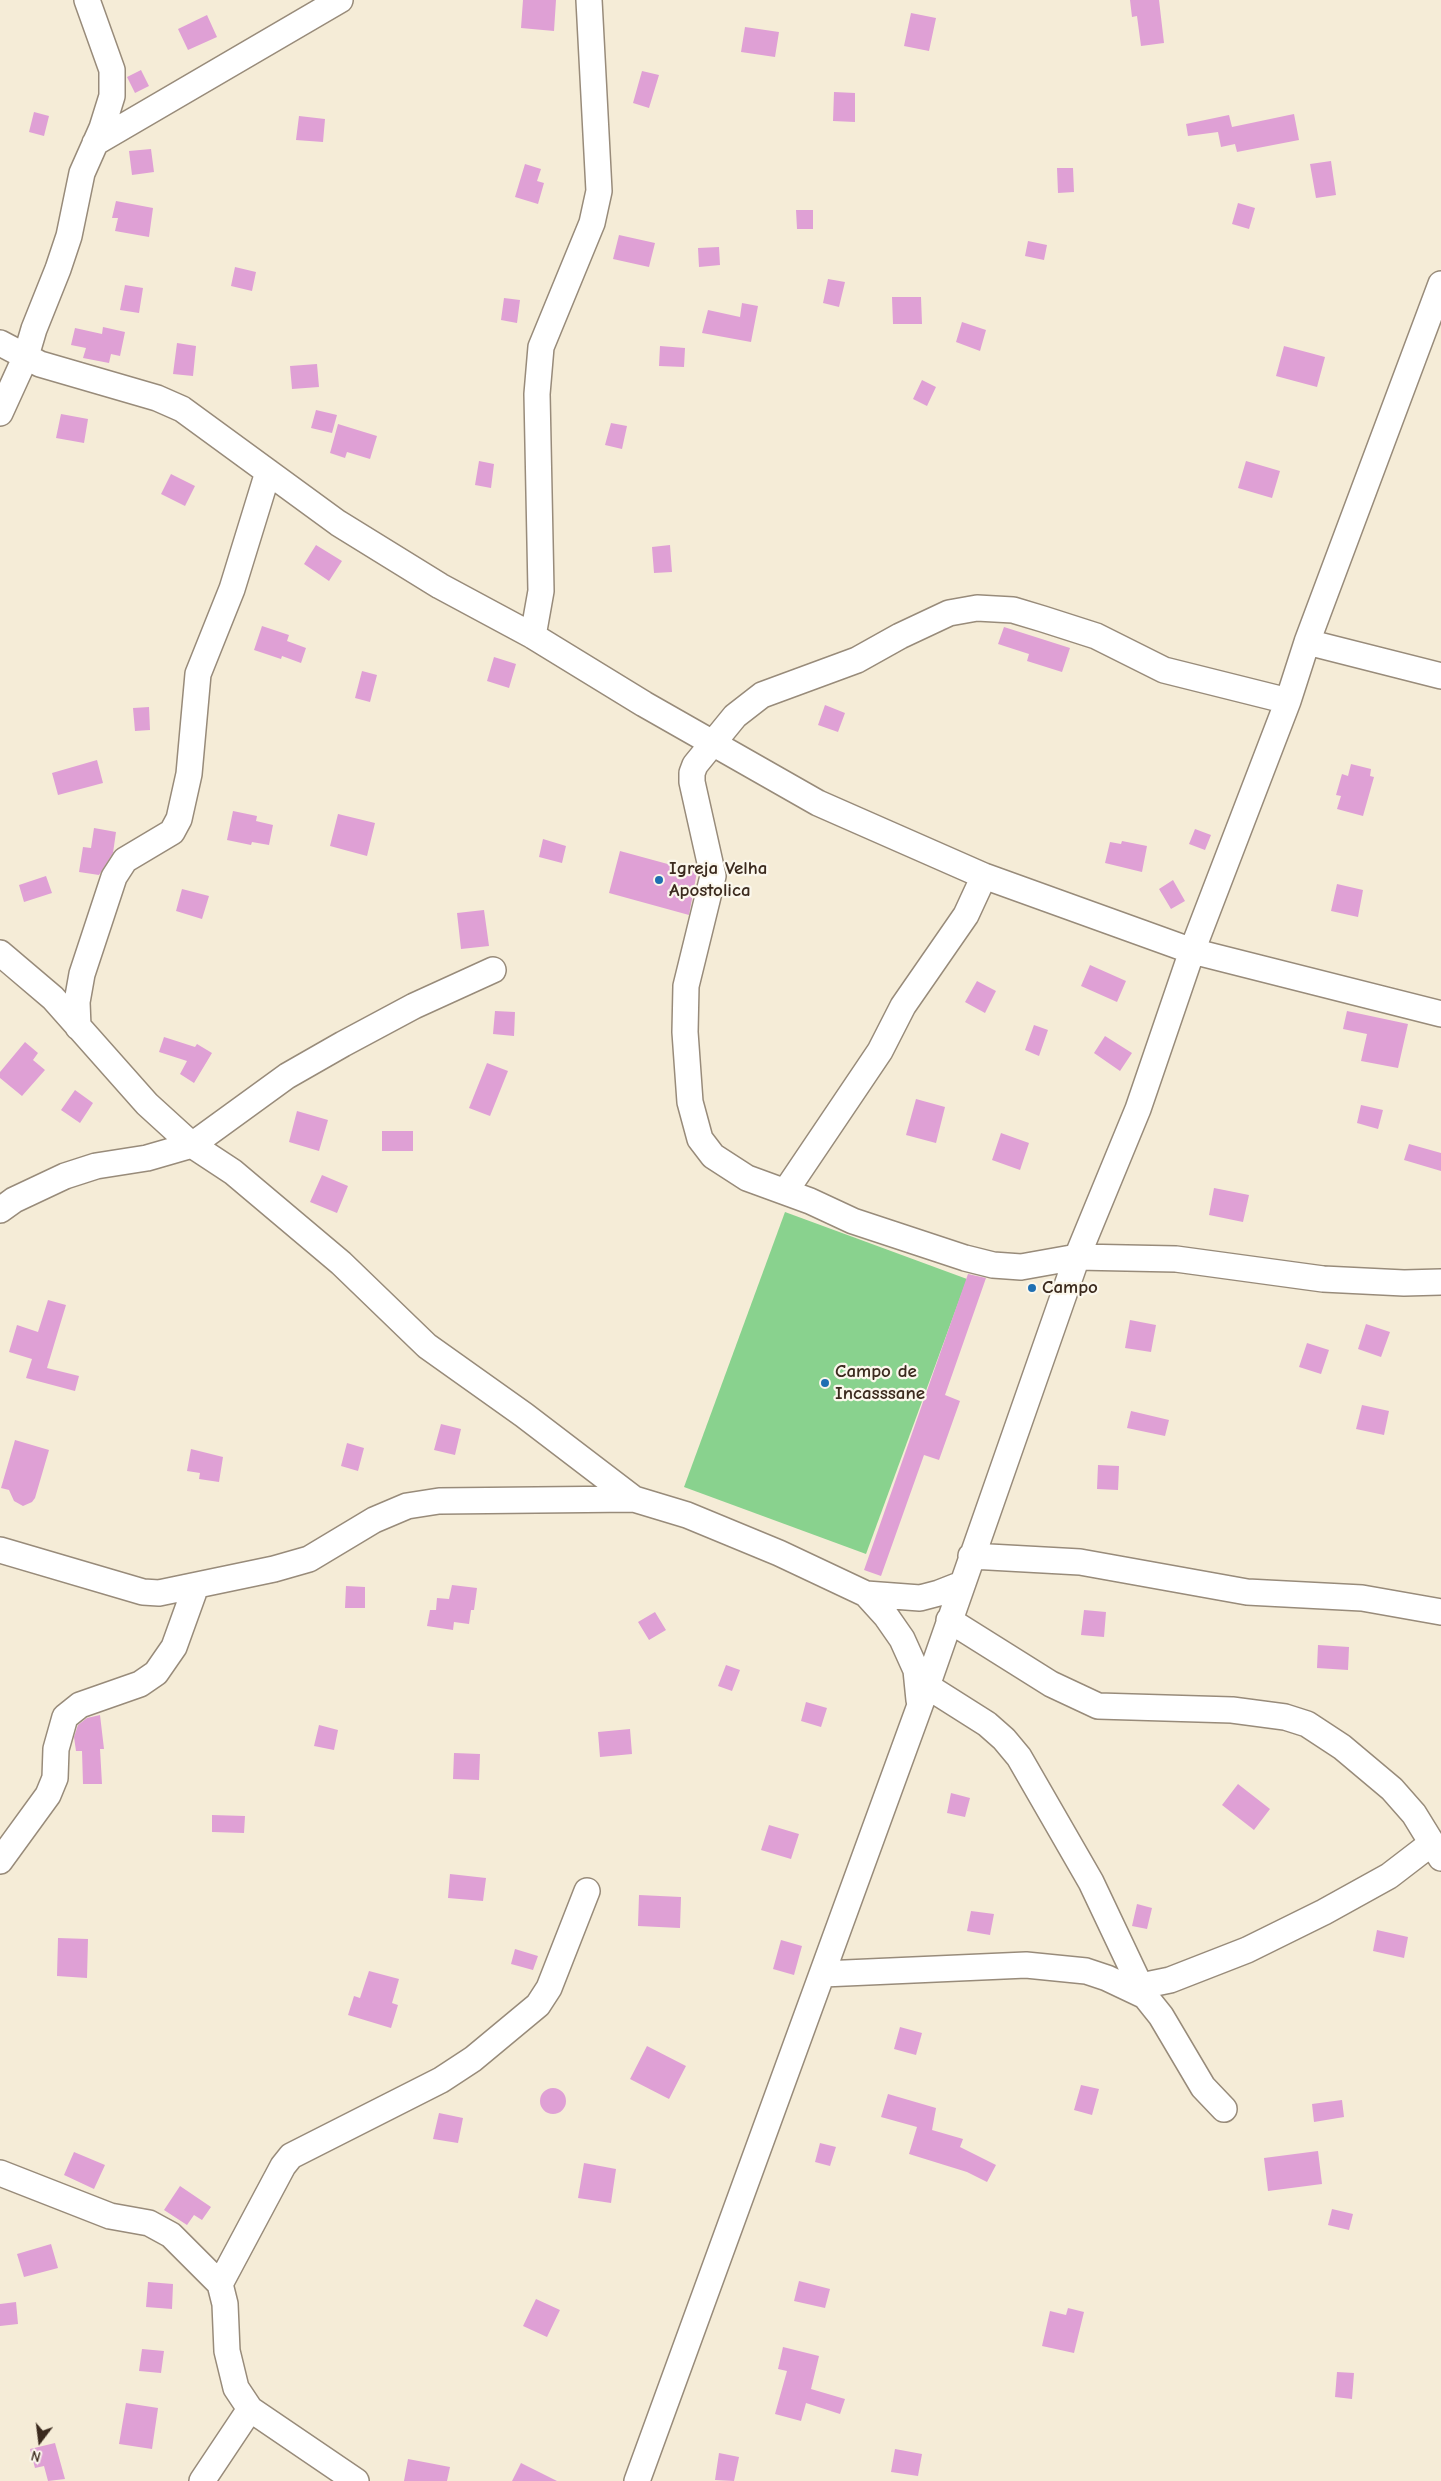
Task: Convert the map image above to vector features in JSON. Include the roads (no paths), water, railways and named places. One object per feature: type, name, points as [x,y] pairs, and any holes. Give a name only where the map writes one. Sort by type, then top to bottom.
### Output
[{"type":"street","points":[[0,412],[26,356],[34,329],[58,269],[69,236],[82,173],[112,96],[112,70],[87,0]]},
{"type":"street","points":[[95,143],[340,0]]},
{"type":"street","points":[[533,636],[541,591],[537,394],[541,347],[592,222],[599,191],[589,0]]},
{"type":"street","points":[[637,2481],[924,1696],[948,1620],[1077,1257],[1138,1110],[1192,951],[1288,701],[1307,642],[1441,284]]},
{"type":"street","points":[[0,343],[40,364],[157,398],[182,409],[355,534],[440,586],[533,636],[644,704],[818,803],[984,876],[1192,951],[1441,1014]]},
{"type":"street","points":[[78,1027],[77,1002],[82,974],[114,877],[125,860],[172,832],[179,819],[189,774],[198,674],[235,580],[268,472]]},
{"type":"street","points":[[1288,701],[1164,670],[1096,636],[1043,619],[1012,610],[977,608],[949,613],[900,636],[857,660],[762,695],[735,716],[695,765],[692,782],[713,876],[686,986],[685,1032],[690,1102],[700,1139],[713,1156],[748,1178],[853,1221],[965,1258],[994,1265],[1021,1267],[1077,1257],[1176,1259],[1323,1279],[1404,1283],[1441,1282]]},
{"type":"street","points":[[1307,642],[1441,676]]},
{"type":"street","points":[[785,1192],[880,1051],[903,1006],[966,915],[984,876]]},
{"type":"street","points":[[0,953],[53,998],[147,1104],[192,1145],[233,1172],[341,1263],[427,1346],[524,1415],[634,1499]]},
{"type":"street","points":[[0,1210],[14,1200],[65,1176],[96,1166],[147,1158],[192,1145],[287,1076],[335,1048],[414,1006],[494,970]]},
{"type":"street","points":[[0,1550],[143,1592],[159,1593],[274,1569],[309,1559],[374,1520],[408,1506],[439,1501],[634,1499],[687,1515],[780,1554],[866,1594],[920,1598],[940,1593],[962,1584]]},
{"type":"street","points":[[971,1556],[1080,1562],[1247,1592],[1362,1598],[1441,1612]]},
{"type":"street","points":[[0,1861],[48,1795],[55,1778],[56,1748],[65,1717],[80,1704],[140,1684],[156,1672],[174,1647],[196,1586]]},
{"type":"street","points":[[866,1594],[886,1616],[902,1639],[916,1670],[924,1696],[987,1724],[1004,1738],[1020,1758],[1091,1882],[1143,1991],[1203,2087],[1224,2109]]},
{"type":"street","points":[[823,1974],[1026,1965],[1086,1972],[1143,1991],[1247,1950],[1324,1912],[1436,1851],[1414,1814],[1392,1789],[1342,1747],[1307,1724],[1285,1717],[1232,1710],[1098,1706],[1051,1684],[948,1620]]},
{"type":"street","points":[[220,2284],[283,2166],[291,2156],[441,2080],[473,2059],[538,2004],[549,1988],[586,1891]]},
{"type":"street","points":[[0,2173],[110,2216],[159,2226],[171,2235],[220,2284],[225,2304],[227,2351],[236,2388],[250,2409],[356,2481]]},
{"type":"street","points":[[202,2481],[250,2409]]},
{"type":"place","name":"Igreja Velha Apostolica","points":[[659,880]]},
{"type":"place","name":"Campo","points":[[1032,1288]]},
{"type":"place","name":"Campo de Incasssane","points":[[825,1383]]}]
